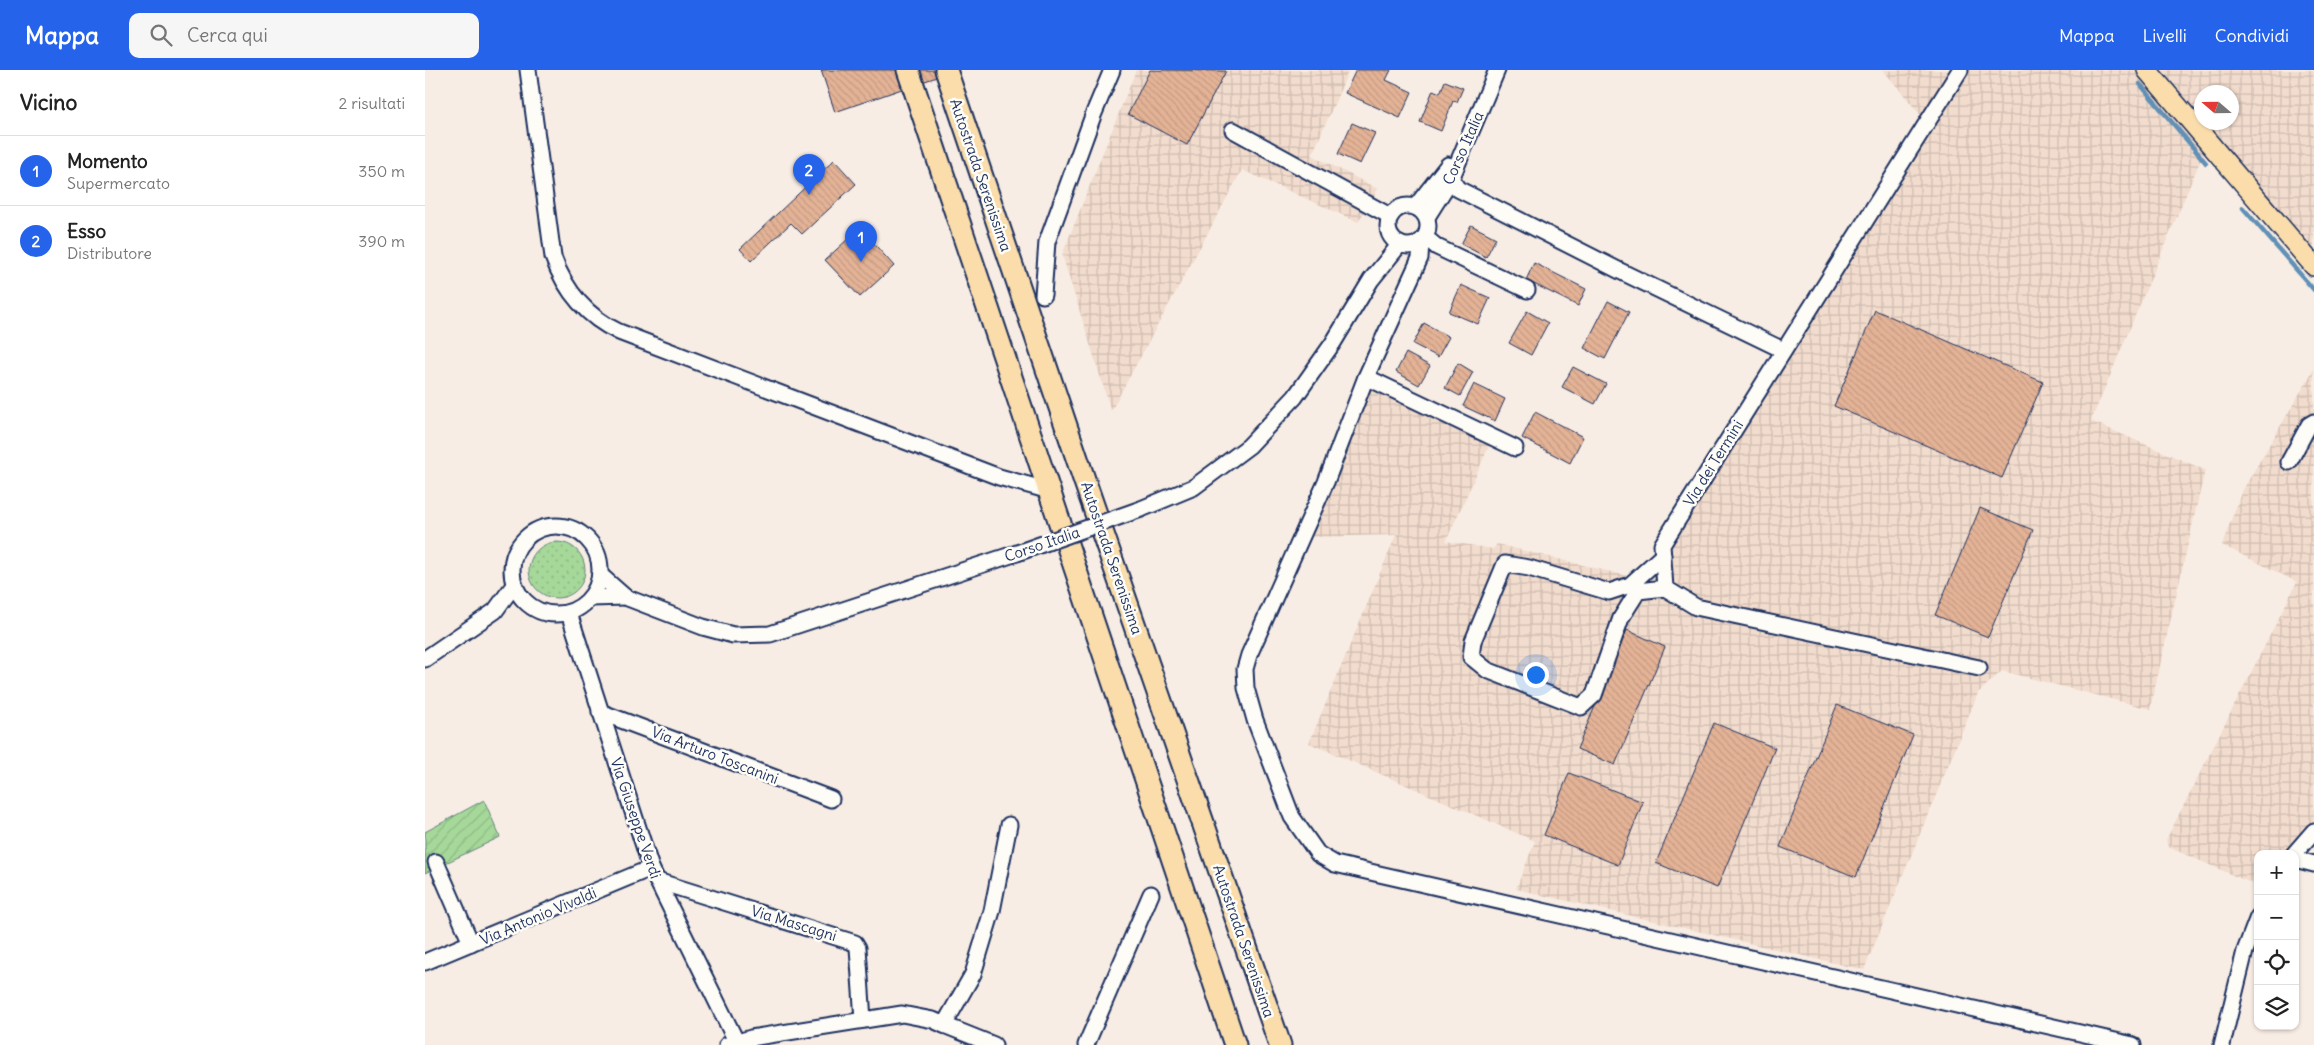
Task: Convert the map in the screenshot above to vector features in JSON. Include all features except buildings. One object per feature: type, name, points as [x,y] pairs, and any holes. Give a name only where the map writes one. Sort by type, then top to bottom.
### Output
[{"type":"highway","points":[[908,70],[1051,491],[1235,1045]]},
{"type":"highway","name":"Autostrada Serenissima","points":[[946,70],[1082,472],[1280,1045]]},
{"type":"main road","points":[[2147,70],[2314,266]]},
{"type":"street","points":[[528,70],[553,257],[561,278],[590,314],[606,326],[619,332],[999,478],[1051,491]]},
{"type":"street","points":[[1043,295],[1047,242],[1090,123],[1112,70]]},
{"type":"street","name":"Via dei Termini","points":[[1665,588],[1662,544],[1960,70]]},
{"type":"street","name":"Corso Italia","points":[[1495,74],[1427,217],[1429,224],[1423,240],[1420,258],[1366,377],[1326,482],[1249,655],[1245,669],[1246,688],[1255,720],[1292,817],[1318,854],[1335,864],[2133,1045]]},
{"type":"street","points":[[1233,130],[1390,216],[1393,211],[1404,206],[1416,206],[1427,217]]},
{"type":"street","points":[[1447,176],[1458,190],[1620,272],[1783,350]]},
{"type":"street","name":"Corso Italia","points":[[1416,206],[1447,176]]},
{"type":"street","name":"Corso Italia","points":[[600,575],[625,597],[703,627],[733,634],[770,634],[1017,553],[1141,509],[1194,487],[1249,446],[1295,397],[1333,344],[1395,240],[1388,229],[1390,216]]},
{"type":"street","points":[[1395,240],[1410,246],[1423,240],[1527,290]]},
{"type":"street","points":[[1366,377],[1515,448]]},
{"type":"street","points":[[2289,462],[2309,425],[2314,422]]},
{"type":"street","points":[[559,526],[573,529],[585,536],[594,547],[600,561],[600,575],[591,598],[581,607],[569,613],[555,615],[541,612],[529,605],[520,596],[514,585],[512,571],[514,556],[521,543],[531,533],[544,527],[559,526]]},
{"type":"street","points":[[1663,556],[1630,585],[1609,592],[1529,568],[1505,564],[1473,641],[1471,657],[1487,670],[1581,707],[1594,695],[1621,618],[1638,591],[1665,588],[1695,607],[1979,668]]},
{"type":"street","points":[[425,660],[495,611],[514,585]]},
{"type":"street","name":"Corso Italia","points":[[591,598],[625,597]]},
{"type":"street","points":[[495,611],[529,605]]},
{"type":"street","name":"Via Giuseppe Verdi","points":[[569,613],[654,875],[734,1044]]},
{"type":"street","name":"Via Arturo Toscanini","points":[[600,712],[831,799]]},
{"type":"street","points":[[944,1025],[973,974],[992,911],[1009,825]]},
{"type":"street","points":[[2297,850],[2314,831]]},
{"type":"street","points":[[2299,860],[2314,864]]},
{"type":"street","points":[[436,862],[471,943]]},
{"type":"street","name":"Via Antonio Vivaldi","points":[[425,962],[654,875]]},
{"type":"street","name":"Via Mascagni","points":[[654,875],[855,942],[863,1020]]},
{"type":"street","points":[[1085,1045],[1151,894]]},
{"type":"street","points":[[2221,1045],[2245,951],[2254,927]]},
{"type":"street","points":[[734,1044],[902,1014],[933,1020],[994,1045]]},
{"type":"shaded area","points":[[1136,70],[1349,70],[1312,155],[1378,189],[1358,222],[1242,170],[1111,411],[1062,255]]},
{"type":"shaded area","points":[[1883,70],[1954,70],[1923,118]]},
{"type":"shaded area","points":[[1966,70],[2141,70],[2206,147],[2091,421],[2205,470],[2150,709],[2002,671],[1978,693],[1864,970],[1516,889],[1535,841],[1309,743],[1396,535],[1311,537],[1370,384],[1491,442],[1446,541],[1493,549],[1497,544],[1628,576],[1668,547]]},
{"type":"shaded area","points":[[2154,70],[2314,70],[2314,258],[2205,130],[2239,130],[2239,85],[2194,85],[2194,117]]},
{"type":"shaded area","points":[[2314,369],[2314,821],[2289,850],[2254,850],[2254,884],[2168,847],[2166,840],[2297,582],[2222,545],[2241,493]]},
{"type":"green space","points":[[557,542],[568,544],[577,550],[583,559],[585,570],[583,581],[577,590],[568,596],[557,598],[546,596],[537,590],[531,581],[529,570],[531,559],[537,550],[546,544]]},
{"type":"green space","points":[[484,800],[500,837],[425,873],[425,832]]},
{"type":"waterway","points":[[2140,84],[2206,163]]},
{"type":"waterway","points":[[2243,208],[2314,290]]},
{"type":"place","name":"Esso","points":[[809,195]]},
{"type":"place","name":"Momento","points":[[861,262]]}]
